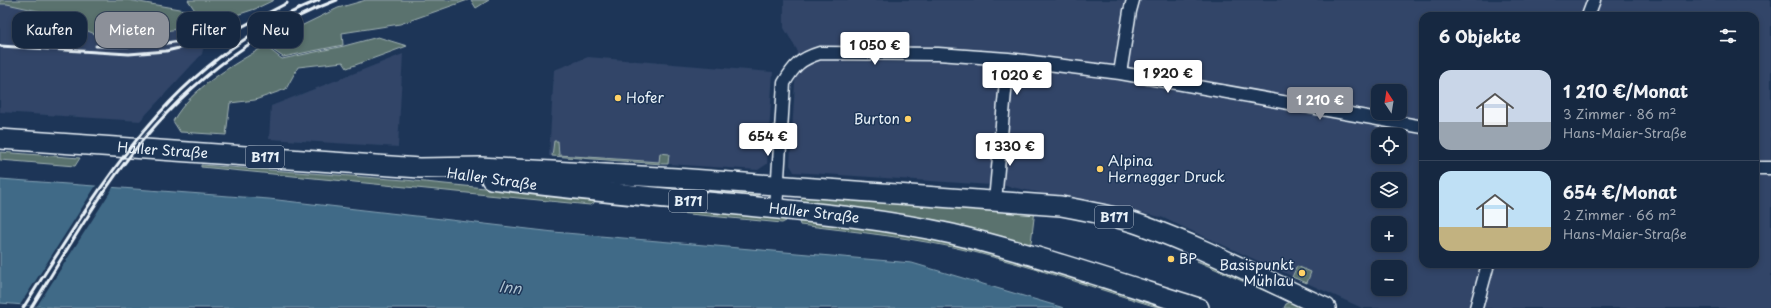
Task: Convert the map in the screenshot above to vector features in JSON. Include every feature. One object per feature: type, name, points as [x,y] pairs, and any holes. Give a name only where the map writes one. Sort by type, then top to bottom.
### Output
[{"type":"main road","name":"Haller Straße","points":[[0,139],[420,168],[480,167],[677,178],[1061,206],[1100,213],[1141,225],[1195,248],[1290,297],[1326,308]]},
{"type":"main road","name":"Haller Straße","points":[[420,168],[470,177],[599,192],[862,219],[951,234],[1059,264],[1199,308]]},
{"type":"street","points":[[1120,73],[1133,0]]},
{"type":"street","points":[[1590,12],[1594,0]]},
{"type":"street","points":[[776,209],[784,83],[793,68],[805,58],[820,53],[938,54],[1008,59],[1120,73],[1419,125]]},
{"type":"street","points":[[995,201],[1008,59]]},
{"type":"street","points":[[1759,168],[1771,168]]},
{"type":"street","points":[[1476,308],[1487,268]]},
{"type":"shaded area","points":[[784,0],[1771,0],[1771,308],[1362,308],[1161,217],[1006,186],[794,172],[790,165],[797,50],[784,28]]},
{"type":"shaded area","points":[[7,4],[43,12],[12,12],[12,48],[87,48],[87,31],[95,34],[95,48],[169,48],[169,30],[177,29],[177,48],[203,48],[202,54],[140,121],[0,112],[0,5]]},
{"type":"shaded area","points":[[403,54],[398,147],[269,139],[271,106]]},
{"type":"shaded area","points":[[588,57],[773,72],[767,164],[758,170],[549,156],[554,70]]},
{"type":"green space","points":[[0,0],[128,0],[196,12],[177,12],[177,29],[169,30],[169,12],[95,12],[95,34],[87,31],[87,12],[43,12],[7,4],[0,4]]},
{"type":"green space","points":[[188,0],[274,0],[240,14],[240,12],[196,12]]},
{"type":"green space","points":[[366,0],[468,0],[400,24],[342,33],[343,45],[283,57],[270,48],[303,48],[303,25],[338,8]]},
{"type":"green space","points":[[471,0],[489,0],[476,8]]},
{"type":"green space","points":[[378,37],[407,46],[347,68],[343,62],[298,67],[286,89],[255,100],[230,103],[226,135],[180,132],[173,121],[190,98],[214,78],[262,48],[268,48],[282,59]]},
{"type":"green space","points":[[554,141],[558,141],[559,155],[659,162],[660,153],[669,154],[668,164],[552,156]]},
{"type":"green space","points":[[0,152],[80,158],[75,166],[0,160]]},
{"type":"green space","points":[[201,165],[405,180],[594,199],[594,203],[590,205],[201,167]]},
{"type":"green space","points":[[469,171],[763,192],[760,195],[751,196]]},
{"type":"green space","points":[[802,195],[1035,210],[1031,243],[1016,245],[801,203]]},
{"type":"green space","points":[[678,207],[786,217],[786,221],[782,223],[679,213]]},
{"type":"green space","points":[[799,217],[877,228],[972,247],[1177,308],[1160,308],[1021,265],[953,247],[888,236],[800,225]]},
{"type":"green space","points":[[1197,261],[1230,270],[1276,294],[1274,295]]},
{"type":"green space","points":[[1297,266],[1311,272],[1307,283],[1292,277]]},
{"type":"green space","points":[[1293,301],[1312,308],[1284,308],[1286,304]]},
{"type":"water","name":"Inn","points":[[0,179],[269,199],[554,232],[912,263],[1064,308],[60,308],[0,303]]},
{"type":"pier","points":[[97,184],[114,186],[37,306],[20,305]]},
{"type":"railway","points":[[23,308],[113,170],[146,129],[181,91],[221,56],[267,25],[319,0]]},
{"type":"railway","points":[[31,308],[74,237],[120,168],[174,106],[216,68],[238,52],[286,23],[337,0]]},
{"type":"railway","points":[[0,46],[129,54],[166,51],[197,44],[230,33],[287,3]]},
{"type":"railway","points":[[169,43],[177,42]]},
{"type":"place","name":"Hofer","points":[[618,98]]},
{"type":"place","name":"Burton","points":[[908,119]]},
{"type":"place","name":"Alpina Hernegger Druck","points":[[1100,169]]},
{"type":"place","name":"BP","points":[[1171,259]]},
{"type":"place","name":"Basispunkt Mühlau","points":[[1302,273]]}]
